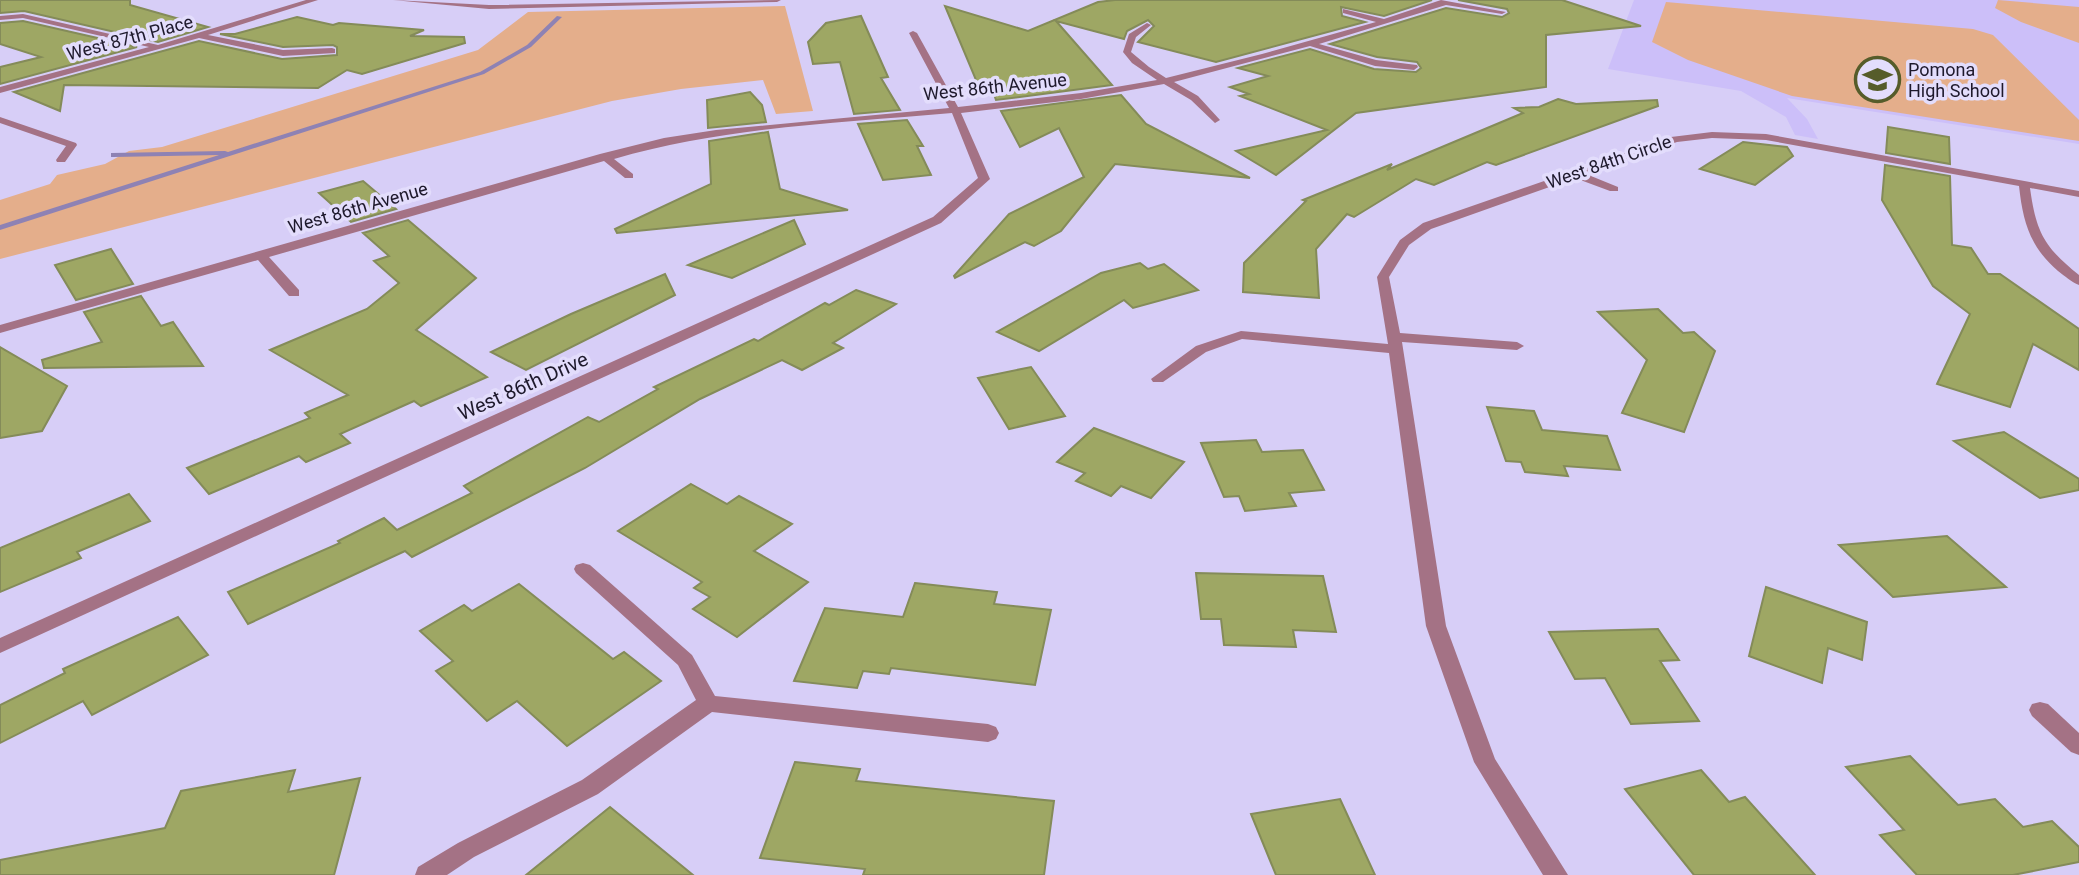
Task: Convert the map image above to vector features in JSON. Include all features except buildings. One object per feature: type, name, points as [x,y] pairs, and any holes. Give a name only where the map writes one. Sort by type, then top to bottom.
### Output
[{"type":"street","name":"West 87th Place","points":[[0,90],[201,35],[314,0]]},
{"type":"street","points":[[397,0],[505,7],[777,0]]},
{"type":"street","name":"West 86th Avenue","points":[[0,329],[604,156],[730,129],[1078,97],[1171,81],[1310,44],[1445,2],[1502,12]]},
{"type":"street","points":[[1346,11],[1383,22]]},
{"type":"street","points":[[2,16],[23,16],[159,47]]},
{"type":"street","points":[[1147,25],[1132,36],[1127,52],[1135,63],[1171,81],[1206,105],[1215,120]]},
{"type":"street","points":[[913,33],[955,110]]},
{"type":"street","points":[[201,35],[283,53],[332,51]]},
{"type":"street","points":[[1310,44],[1375,63],[1414,67]]},
{"type":"street","name":"West 86th Drive","points":[[0,646],[937,220],[984,179],[955,110]]},
{"type":"street","points":[[0,120],[72,145],[61,160]]},
{"type":"street","name":"West 84th Circle","points":[[1556,875],[1485,762],[1436,626],[1383,277],[1404,243],[1427,226],[1675,139],[1712,135],[1766,137],[2079,194]]},
{"type":"street","points":[[604,156],[629,176]]},
{"type":"street","points":[[1576,174],[1614,189]]},
{"type":"street","points":[[2024,184],[2029,228],[2036,241],[2044,254],[2079,281]]},
{"type":"street","points":[[260,255],[294,293]]},
{"type":"street","points":[[1158,379],[1201,349],[1241,335],[1517,346]]},
{"type":"street","points":[[583,569],[685,660],[708,703]]},
{"type":"street","points":[[427,875],[466,850],[590,787],[708,703],[988,733]]},
{"type":"street","points":[[2040,710],[2079,746]]},
{"type":"shaded area","name":"Pomona High School","points":[[1634,0],[2079,0],[2079,144],[1787,98],[1807,119],[1818,139],[1795,135],[1786,117],[1741,91],[1608,69]]},
{"type":"shaded area","points":[[1998,0],[2079,7],[2079,43],[2021,22],[1995,8]]},
{"type":"shaded area","name":"Pomona High School","points":[[1666,2],[1973,29],[1993,35],[2079,120],[2079,141],[1792,96],[1688,60],[1652,42]]},
{"type":"shaded area","points":[[785,6],[813,111],[776,114],[763,80],[612,101],[0,259],[0,200],[50,184],[57,175],[105,164],[129,151],[162,147],[478,50],[528,12]]},
{"type":"waterway","points":[[0,228],[482,73],[529,46],[559,17]]},
{"type":"waterway","points":[[114,155],[225,153]]},
{"type":"place","name":"Pomona High School","points":[[1877,80]]}]
